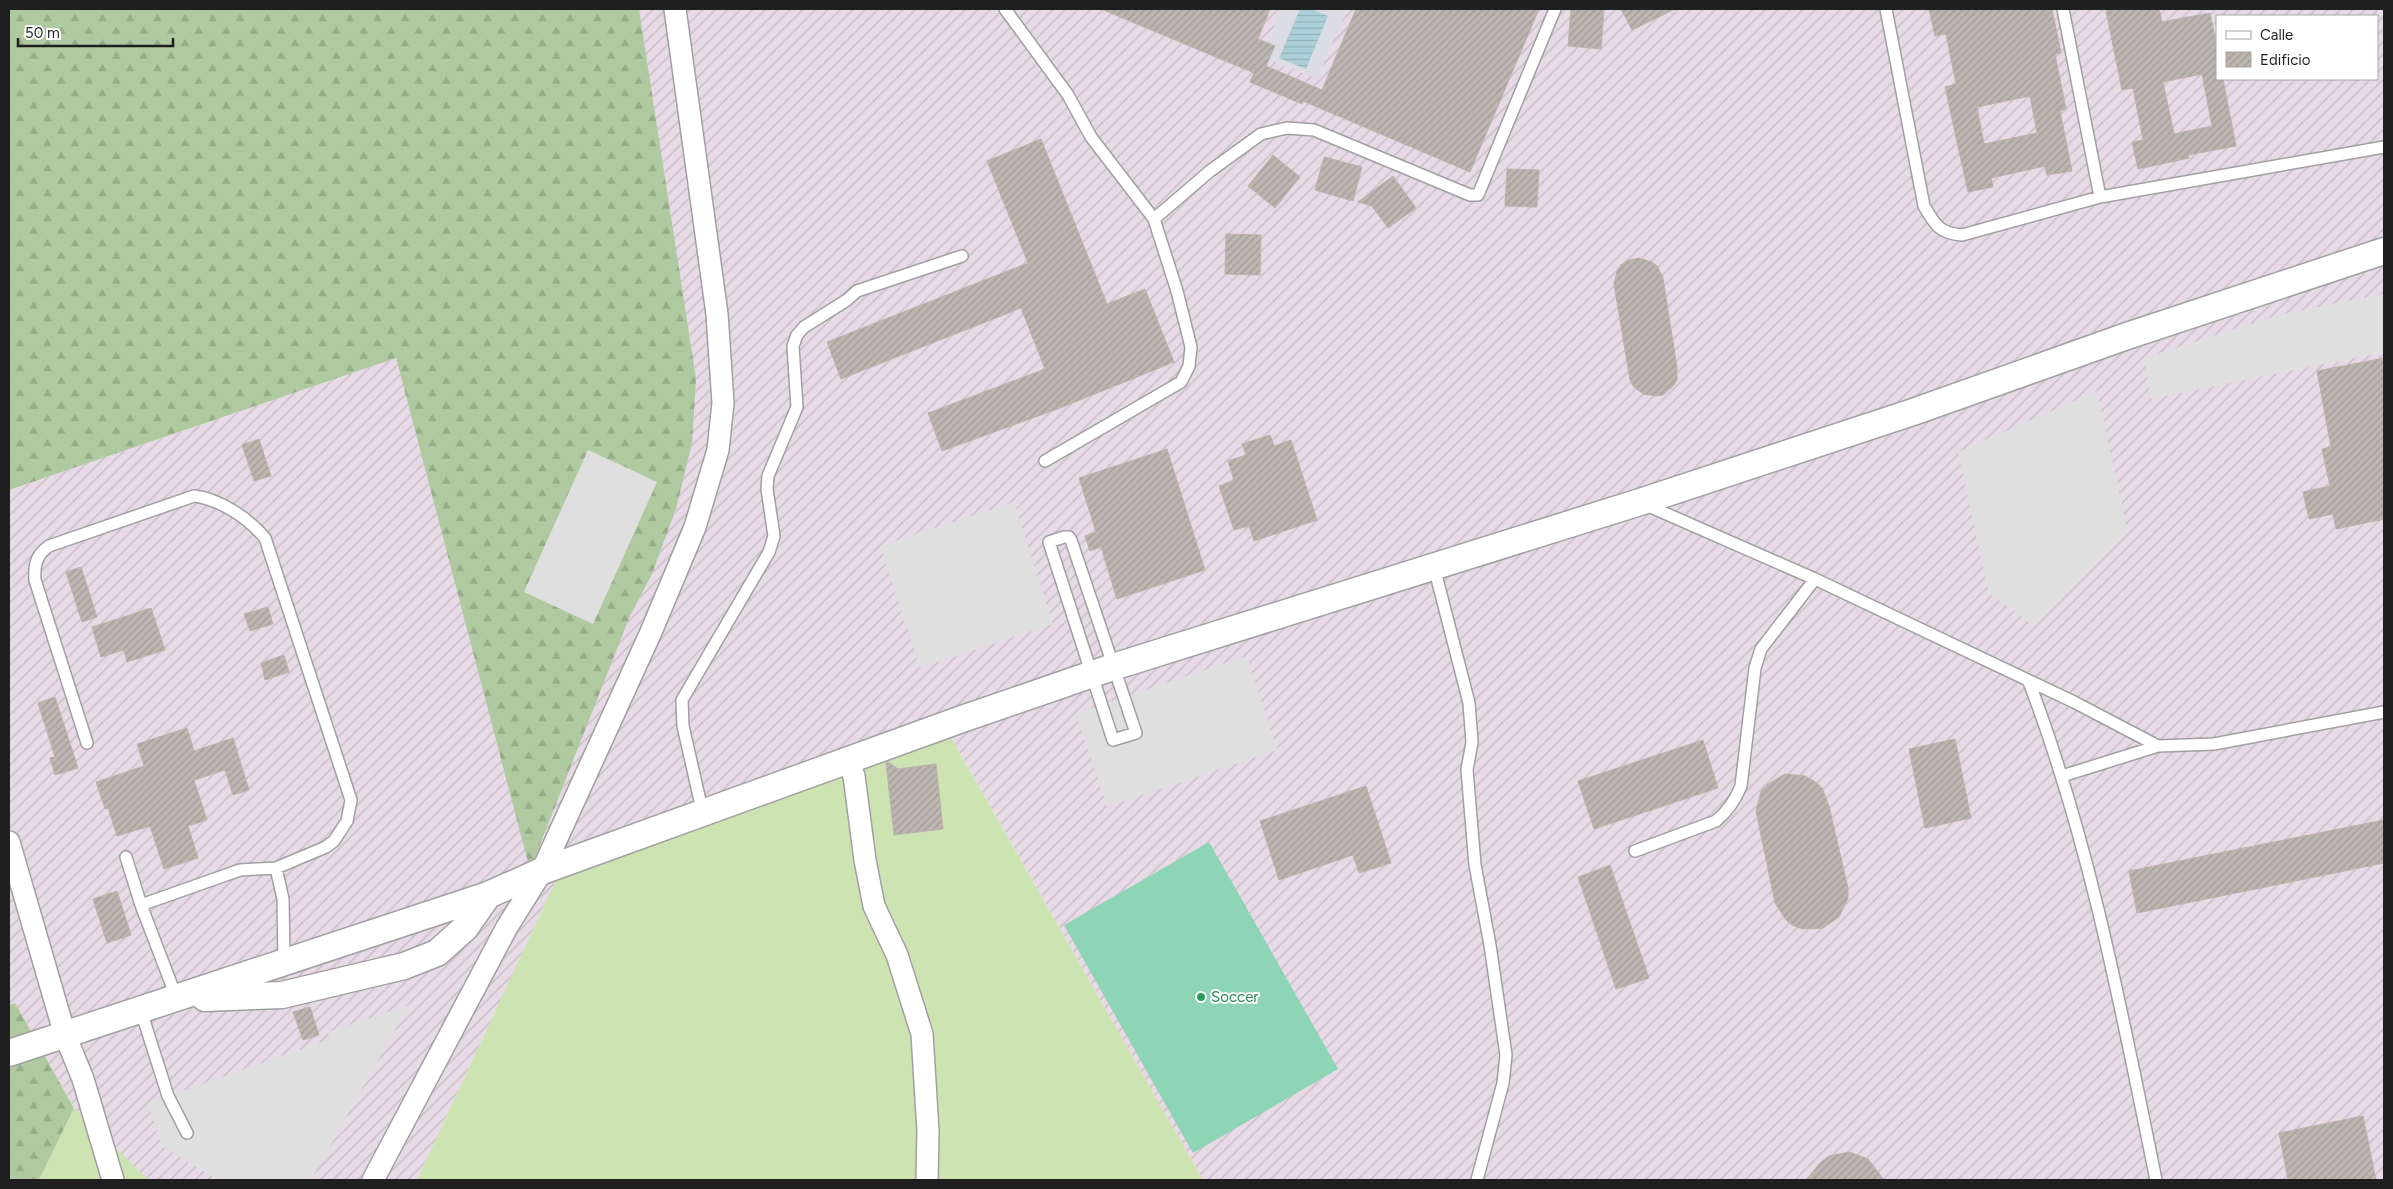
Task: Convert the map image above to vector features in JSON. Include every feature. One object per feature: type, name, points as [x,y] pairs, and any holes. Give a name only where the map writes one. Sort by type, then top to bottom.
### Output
[{"type":"street","points":[[373,1180],[507,927],[542,871],[651,632],[695,527],[718,450],[723,403],[717,314],[675,9]]},
{"type":"street","points":[[9,1054],[488,896],[542,871],[962,719],[1103,671],[1640,502],[1913,412],[2126,336],[2384,251]]},
{"type":"street","points":[[848,761],[854,776],[858,798],[865,860],[874,906],[897,956],[922,1034],[928,1131],[927,1180]]},
{"type":"street","points":[[9,842],[65,1035],[82,1079],[113,1180]]},
{"type":"street","points":[[177,999],[282,995],[404,966],[437,953],[465,928],[488,896]]},
{"type":"lane","points":[[1005,9],[1068,95],[1091,137],[1154,219],[1188,330],[1191,346],[1189,366],[1181,382],[1044,461]]},
{"type":"lane","points":[[1154,219],[1210,171],[1261,134],[1287,128],[1314,130],[1470,195],[1478,195],[1555,9]]},
{"type":"lane","points":[[1886,9],[1924,206],[1933,222],[1946,234],[1962,235],[2100,197],[2384,147]]},
{"type":"lane","points":[[2063,9],[2100,197]]},
{"type":"lane","points":[[703,814],[683,726],[682,700],[769,552],[774,536],[767,489],[768,476],[797,407],[793,346],[797,335],[804,328],[848,300],[857,291],[962,256]]},
{"type":"lane","points":[[88,743],[35,580],[36,561],[41,551],[49,546],[194,496],[214,500],[256,528],[265,538],[351,800],[347,821],[334,841],[326,847],[276,868],[240,870],[141,905]]},
{"type":"lane","points":[[1640,502],[1815,579],[2158,746]]},
{"type":"lane","points":[[1103,671],[1087,590],[1071,540],[1069,537],[1064,537],[1049,542],[1068,596],[1103,671],[1136,732],[1113,740],[1103,671]]},
{"type":"lane","points":[[1434,566],[1469,703],[1472,742],[1467,770],[1474,865],[1490,945],[1506,1055],[1503,1084],[1477,1180]]},
{"type":"lane","points":[[1635,851],[1716,821],[1725,814],[1734,801],[1741,786],[1755,668],[1761,649],[1815,579]]},
{"type":"lane","points":[[1068,596],[1087,590]]},
{"type":"lane","points":[[2029,682],[2062,776],[2118,990],[2156,1180]]},
{"type":"lane","points":[[2062,776],[2158,746],[2214,744],[2384,712]]},
{"type":"lane","points":[[126,857],[141,905],[177,999]]},
{"type":"lane","points":[[276,868],[284,899],[284,962]]},
{"type":"lane","points":[[141,1011],[168,1096],[187,1133]]},
{"type":"shaded area","points":[[639,9],[2384,9],[2384,1180],[1203,1180],[943,723],[567,856],[417,1180],[123,1180],[110,1171],[15,1003],[9,1005],[9,490],[396,358],[530,869],[630,616],[652,574],[676,509],[696,378]]},
{"type":"shaded area","points":[[1281,9],[1300,9],[1279,58],[1328,16],[1311,9],[1347,9],[1317,79],[1269,59],[1267,43]]},
{"type":"shaded area","points":[[2383,294],[2384,352],[2151,399],[2144,358],[2282,314]]},
{"type":"shaded area","points":[[2097,391],[2127,529],[2034,626],[1989,593],[1958,452]]},
{"type":"shaded area","points":[[588,450],[657,482],[593,624],[524,592]]},
{"type":"shaded area","points":[[1014,502],[1053,624],[920,668],[880,546]]},
{"type":"shaded area","points":[[1247,656],[1277,750],[1107,807],[1076,713]]},
{"type":"shaded area","points":[[409,1005],[311,1180],[218,1180],[161,1145],[148,1103],[330,1039],[328,1032]]},
{"type":"green space","points":[[9,9],[639,9],[696,378],[692,443],[676,509],[652,574],[630,616],[530,870],[396,358],[9,490]]},
{"type":"green space","points":[[950,736],[1203,1180],[417,1180],[567,856]]},
{"type":"green space","name":"Soccer","points":[[1209,842],[1338,1069],[1193,1153],[1064,925]]},
{"type":"green space","points":[[15,1003],[74,1108],[39,1180],[9,1180],[9,1005]]},
{"type":"green space","points":[[74,1108],[149,1180],[39,1180]]},
{"type":"water","points":[[1300,9],[1311,9],[1328,16],[1306,69],[1279,58]]},
{"type":"building","points":[[1101,9],[1270,9],[1258,39],[1275,46],[1266,66],[1322,90],[1356,9],[1539,9],[1470,172],[1303,101],[1302,104],[1250,82],[1254,73]]},
{"type":"building","points":[[1571,9],[1604,9],[1601,49],[1568,46]]},
{"type":"building","points":[[1621,9],[1675,9],[1632,30]]},
{"type":"building","points":[[1929,9],[2052,9],[2061,53],[2055,54],[2066,109],[2060,111],[2072,171],[2047,175],[2045,166],[1991,178],[1993,187],[1968,192],[1945,87],[1956,84],[1946,34],[1935,36]],"holes":[[[2030,96],[2037,133],[1984,144],[1977,107]]]},
{"type":"building","points":[[2119,9],[2159,9],[2162,22],[2210,13],[2216,43],[2216,80],[2223,80],[2236,146],[2188,155],[2189,158],[2138,169],[2132,142],[2143,140],[2133,88],[2122,90],[2106,11]],"holes":[[[2202,74],[2212,126],[2174,134],[2163,82]]]},
{"type":"building","points":[[1041,139],[1107,304],[1145,289],[1174,362],[1060,408],[942,451],[928,413],[1045,369],[1021,308],[841,379],[827,342],[1028,263],[987,161]]},
{"type":"building","points":[[1273,155],[1300,177],[1275,208],[1248,186]]},
{"type":"building","points":[[1324,157],[1362,167],[1353,201],[1315,190]]},
{"type":"building","points":[[1507,169],[1539,170],[1537,207],[1505,206]]},
{"type":"building","points":[[1393,176],[1416,208],[1388,228],[1372,206],[1358,202]]},
{"type":"building","points":[[1226,234],[1261,235],[1260,275],[1225,274]]},
{"type":"building","points":[[1639,258],[1652,262],[1657,266],[1663,278],[1677,367],[1677,380],[1663,395],[1643,394],[1633,386],[1630,380],[1614,284],[1617,271],[1621,265],[1626,261]]},
{"type":"building","points":[[2384,358],[2384,519],[2336,529],[2333,514],[2309,519],[2303,492],[2330,486],[2322,449],[2331,447],[2317,371]]},
{"type":"building","points":[[1270,435],[1274,446],[1291,440],[1317,520],[1254,541],[1249,526],[1234,530],[1219,486],[1234,480],[1228,461],[1246,455],[1242,444]]},
{"type":"building","points":[[259,439],[271,476],[254,481],[242,445]]},
{"type":"building","points":[[1167,449],[1205,570],[1117,599],[1101,547],[1090,551],[1085,536],[1096,532],[1079,478]]},
{"type":"building","points":[[81,567],[97,617],[82,622],[66,572]]},
{"type":"building","points":[[268,607],[273,624],[250,631],[244,614]]},
{"type":"building","points":[[151,608],[165,650],[127,662],[124,650],[101,657],[92,627]]},
{"type":"building","points":[[284,655],[289,672],[265,680],[261,663]]},
{"type":"building","points":[[55,697],[78,768],[55,775],[50,758],[55,757],[38,703]]},
{"type":"building","points":[[187,728],[194,751],[233,738],[249,790],[233,795],[225,770],[194,780],[207,820],[188,826],[198,858],[164,869],[150,826],[117,836],[108,808],[105,809],[96,782],[144,766],[137,744]]},
{"type":"building","points":[[1955,739],[1971,818],[1925,828],[1909,749]]},
{"type":"building","points":[[1703,740],[1718,788],[1594,829],[1578,781]]},
{"type":"building","points":[[888,762],[898,769],[936,764],[943,829],[894,835],[886,763]]},
{"type":"building","points":[[1785,774],[1805,776],[1814,781],[1822,788],[1829,806],[1848,888],[1848,898],[1839,917],[1823,928],[1803,929],[1794,926],[1786,920],[1775,903],[1756,811],[1761,791],[1768,784]]},
{"type":"building","points":[[1366,786],[1391,863],[1359,873],[1353,855],[1279,880],[1260,821]]},
{"type":"building","points":[[2384,820],[2384,863],[2137,913],[2129,871]]},
{"type":"building","points":[[1610,865],[1649,978],[1616,989],[1578,877]]},
{"type":"building","points":[[117,891],[131,935],[107,943],[93,899]]},
{"type":"building","points":[[310,1007],[319,1035],[303,1040],[293,1012]]},
{"type":"building","points":[[2363,1116],[2376,1180],[2288,1180],[2279,1133]]},
{"type":"building","points":[[1849,1152],[1868,1159],[1884,1180],[1806,1180],[1821,1162],[1829,1156]]},
{"type":"place","name":"Soccer","points":[[1201,997]]}]
